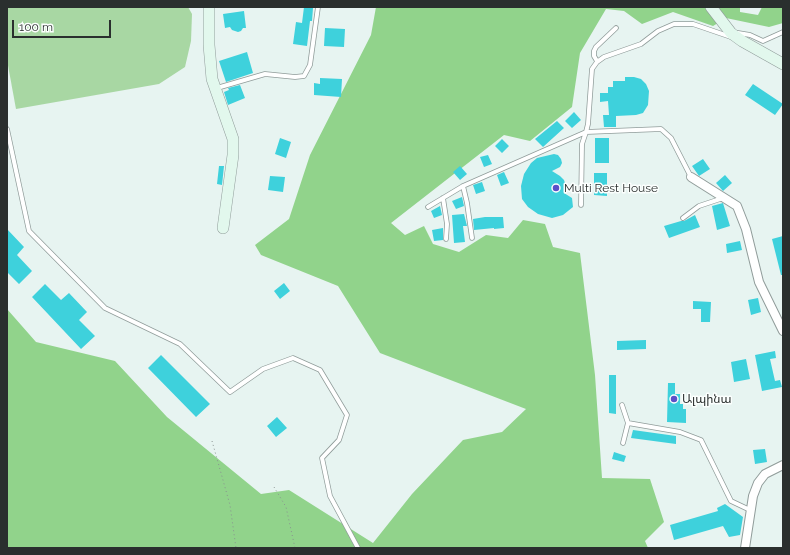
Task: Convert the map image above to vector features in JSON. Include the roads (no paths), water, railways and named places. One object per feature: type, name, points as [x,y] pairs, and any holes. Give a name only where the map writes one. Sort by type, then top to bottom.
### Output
[{"type":"street","points":[[209,7],[209,45],[212,79],[232,139],[232,155],[223,228]]},
{"type":"street","points":[[710,7],[731,33],[742,41],[783,64]]},
{"type":"street","points":[[691,177],[737,206],[746,229],[760,282],[783,331]]},
{"type":"street","points":[[745,548],[750,510],[758,483],[765,474],[783,466]]},
{"type":"lane","points":[[215,89],[265,74],[294,77],[304,76],[310,65],[318,7]]},
{"type":"lane","points":[[581,205],[582,144],[588,124],[592,69],[597,61],[604,57],[641,44],[658,31],[674,24],[693,24],[742,41]]},
{"type":"lane","points":[[597,61],[594,56],[596,47],[616,28]]},
{"type":"lane","points":[[731,33],[750,35],[763,41],[783,32]]},
{"type":"lane","points":[[7,129],[29,232],[105,308],[180,344],[230,392],[263,369],[293,358],[320,370],[347,415],[340,440],[322,458],[330,496],[358,548]]},
{"type":"lane","points":[[428,207],[463,186],[586,132],[661,129],[670,138],[691,177]]},
{"type":"lane","points":[[463,186],[468,203],[472,238]]},
{"type":"lane","points":[[443,198],[447,224],[446,239]]},
{"type":"lane","points":[[683,218],[699,206],[724,198]]},
{"type":"lane","points":[[622,405],[628,423],[623,444]]},
{"type":"lane","points":[[628,423],[680,432],[701,440],[731,501],[750,510]]},
{"type":"place","name":"Multi Rest House","points":[[556,188]]},
{"type":"place","name":"Ալպինա","points":[[674,399]]}]
